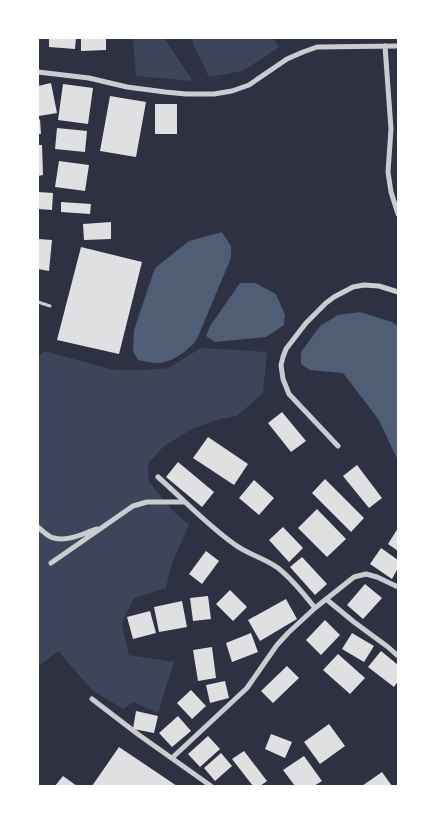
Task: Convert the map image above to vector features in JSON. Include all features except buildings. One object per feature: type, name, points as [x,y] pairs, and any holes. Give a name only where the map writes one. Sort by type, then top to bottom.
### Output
[{"type":"street","points":[[385,46],[391,129],[388,172],[390,192],[398,214]]},
{"type":"street","points":[[38,72],[90,78],[127,87],[165,92],[214,94],[232,92],[248,85],[287,59],[317,47],[398,46]]},
{"type":"street","points":[[338,446],[289,394],[283,379],[281,365],[286,349],[306,323],[326,303],[353,287],[364,285],[379,286],[398,292]]},
{"type":"street","points":[[158,477],[217,531],[236,545],[278,568],[315,608]]},
{"type":"street","points":[[51,563],[133,506],[147,502],[185,502]]},
{"type":"street","points":[[38,527],[47,535],[65,539],[103,527]]},
{"type":"street","points":[[172,758],[246,688],[277,645],[315,608],[354,577],[366,574],[398,587]]},
{"type":"street","points":[[326,599],[398,656]]},
{"type":"street","points":[[92,699],[211,786]]},
{"type":"lane","points":[[38,302],[50,306]]},
{"type":"shaded area","points":[[133,38],[164,38],[193,81],[136,76]]},
{"type":"shaded area","points":[[194,38],[273,38],[279,47],[243,71],[209,77],[192,42]]},
{"type":"shaded area","points":[[222,232],[231,246],[231,258],[197,339],[185,351],[170,360],[159,363],[138,360],[133,351],[134,330],[155,268],[189,241]]},
{"type":"shaded area","points":[[240,283],[255,283],[276,294],[285,315],[284,325],[266,337],[215,342],[206,336],[210,326]]},
{"type":"shaded area","points":[[360,312],[392,322],[398,326],[398,461],[379,420],[343,373],[310,370],[301,364],[301,352],[320,326],[338,315]]},
{"type":"shaded area","points":[[201,348],[267,352],[263,393],[237,416],[220,419],[192,429],[163,447],[148,464],[149,482],[174,512],[189,525],[172,563],[166,588],[134,598],[122,623],[129,655],[174,662],[158,713],[133,702],[123,709],[92,690],[58,651],[38,667],[38,357],[44,351],[114,370],[146,370],[168,368]]}]
